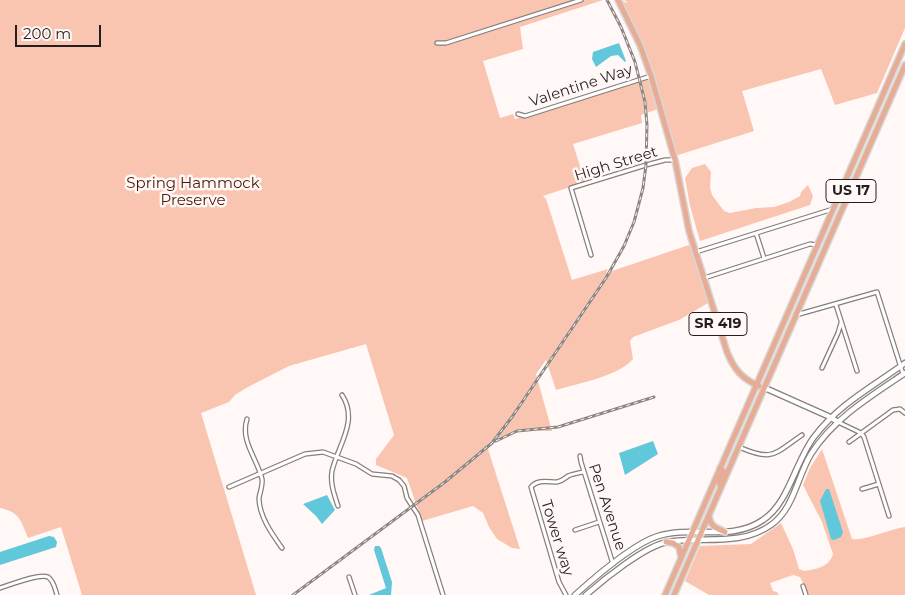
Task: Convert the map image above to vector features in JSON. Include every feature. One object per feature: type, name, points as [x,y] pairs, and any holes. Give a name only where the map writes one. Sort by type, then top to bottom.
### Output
[{"type":"main road","name":"SR 419","points":[[618,0],[638,40],[651,76],[675,160],[687,221],[703,278],[730,360],[740,375],[757,386],[764,388]]},
{"type":"main road","name":"US 17","points":[[665,595],[905,44]]},
{"type":"main road","name":"US 17","points":[[674,595],[905,66]]},
{"type":"main road","points":[[845,181],[854,184]]},
{"type":"main road","points":[[796,315],[794,313],[802,293],[799,287]]},
{"type":"main road","points":[[574,595],[613,564],[645,542],[659,536],[693,532],[725,532],[747,528],[761,522],[771,514],[781,501],[800,460],[830,417],[857,395],[905,363]]},
{"type":"main road","points":[[598,584],[646,550],[666,542],[736,539],[759,532],[772,525],[783,514],[810,455],[823,438],[848,413],[904,373]]},
{"type":"main road","points":[[764,388],[838,422]]},
{"type":"main road","points":[[818,412],[821,417],[822,427]]},
{"type":"main road","points":[[797,486],[803,466],[803,462],[800,460]]},
{"type":"main road","points":[[720,468],[724,471],[719,482],[722,487]]},
{"type":"main road","points":[[709,515],[710,522],[714,528],[725,532]]},
{"type":"main road","points":[[666,542],[679,547],[681,559]]},
{"type":"main road","points":[[586,595],[613,572],[613,564]]},
{"type":"street","points":[[437,42],[446,43],[581,0]]},
{"type":"street","name":"Valentine Way","points":[[518,114],[525,116],[651,76]]},
{"type":"street","name":"High Street","points":[[591,255],[571,188],[646,165],[665,160],[675,160]]},
{"type":"street","points":[[696,252],[833,209]]},
{"type":"street","points":[[756,233],[764,258]]},
{"type":"street","points":[[703,278],[810,244],[817,245]]},
{"type":"street","points":[[796,315],[877,292],[900,366],[904,373]]},
{"type":"street","points":[[836,305],[857,371]]},
{"type":"street","points":[[822,368],[838,334],[841,320]]},
{"type":"street","points":[[338,506],[332,482],[332,471],[349,416],[348,404],[342,395]]},
{"type":"street","points":[[849,442],[893,410],[900,409],[905,413]]},
{"type":"street","points":[[248,419],[245,425],[246,436],[262,480],[259,497],[261,509],[271,533],[282,548]]},
{"type":"street","points":[[838,422],[861,433],[864,437],[889,516]]},
{"type":"street","points":[[739,447],[762,456],[768,456],[802,435]]},
{"type":"street","points":[[229,487],[305,454],[323,452],[356,464],[372,474],[397,478],[402,483],[407,498],[418,516],[443,595]]},
{"type":"street","name":"Pen Avenue","points":[[580,456],[583,472],[613,564]]},
{"type":"street","name":"Tower way","points":[[566,595],[558,582],[531,487],[534,484],[545,481],[558,482],[564,480],[569,475],[583,472]]},
{"type":"street","points":[[862,489],[879,484]]},
{"type":"street","name":"Tower way","points":[[575,530],[599,522]]},
{"type":"street","points":[[0,588],[41,576],[49,578],[53,582],[57,595]]},
{"type":"street","points":[[350,577],[355,595]]},
{"type":"street","points":[[803,586],[806,595]]},
{"type":"green space","name":"Spring Hammock Preserve","points":[[0,0],[603,0],[520,27],[523,49],[483,61],[500,118],[513,114],[515,119],[649,77],[658,109],[641,115],[642,123],[573,144],[585,182],[543,196],[546,199],[572,280],[608,269],[606,273],[692,244],[708,303],[679,320],[633,337],[630,341],[633,359],[608,375],[597,379],[556,390],[546,360],[536,374],[552,431],[517,432],[495,442],[488,449],[520,549],[512,548],[497,539],[483,513],[473,506],[422,521],[407,478],[376,465],[376,459],[394,435],[366,344],[289,366],[246,388],[235,395],[229,402],[201,413],[256,595],[82,595],[61,527],[28,538],[19,518],[12,512],[0,508]]},
{"type":"green space","points":[[622,0],[626,3],[624,0],[905,0],[905,28],[877,93],[835,105],[821,69],[742,91],[754,131],[675,156],[652,76],[621,3]]},
{"type":"green space","points":[[705,164],[711,172],[710,188],[712,195],[724,211],[730,213],[774,207],[800,196],[801,192],[808,185],[813,196],[810,205],[700,241],[690,206],[685,178],[692,168]]},
{"type":"green space","points":[[822,449],[852,539],[864,538],[905,527],[905,595],[809,595],[800,577],[793,575],[770,583],[773,591],[779,595],[709,595],[685,581],[700,546],[751,544],[781,523],[793,549],[799,569],[804,571],[825,565],[833,554],[822,522],[803,485],[810,468]]},
{"type":"water","points":[[619,43],[626,61],[618,55],[611,56],[596,67],[592,59],[593,52]]},
{"type":"water","points":[[653,441],[658,454],[625,475],[619,453]]},
{"type":"water","points":[[826,489],[829,489],[843,532],[841,537],[834,540],[831,539],[820,501]]},
{"type":"water","points":[[327,495],[335,510],[322,524],[303,504]]},
{"type":"water","points":[[49,536],[54,537],[57,542],[56,547],[0,565],[0,552]]},
{"type":"water","points":[[375,546],[381,548],[392,582],[391,595],[369,595],[386,588],[374,550]]},
{"type":"railway","points":[[293,595],[445,482],[492,443],[512,417],[606,278],[624,246],[634,222],[643,188],[646,165],[647,125],[645,102],[635,62],[621,27],[607,0]]},
{"type":"railway","points":[[496,441],[517,431],[558,427],[654,397]]}]
